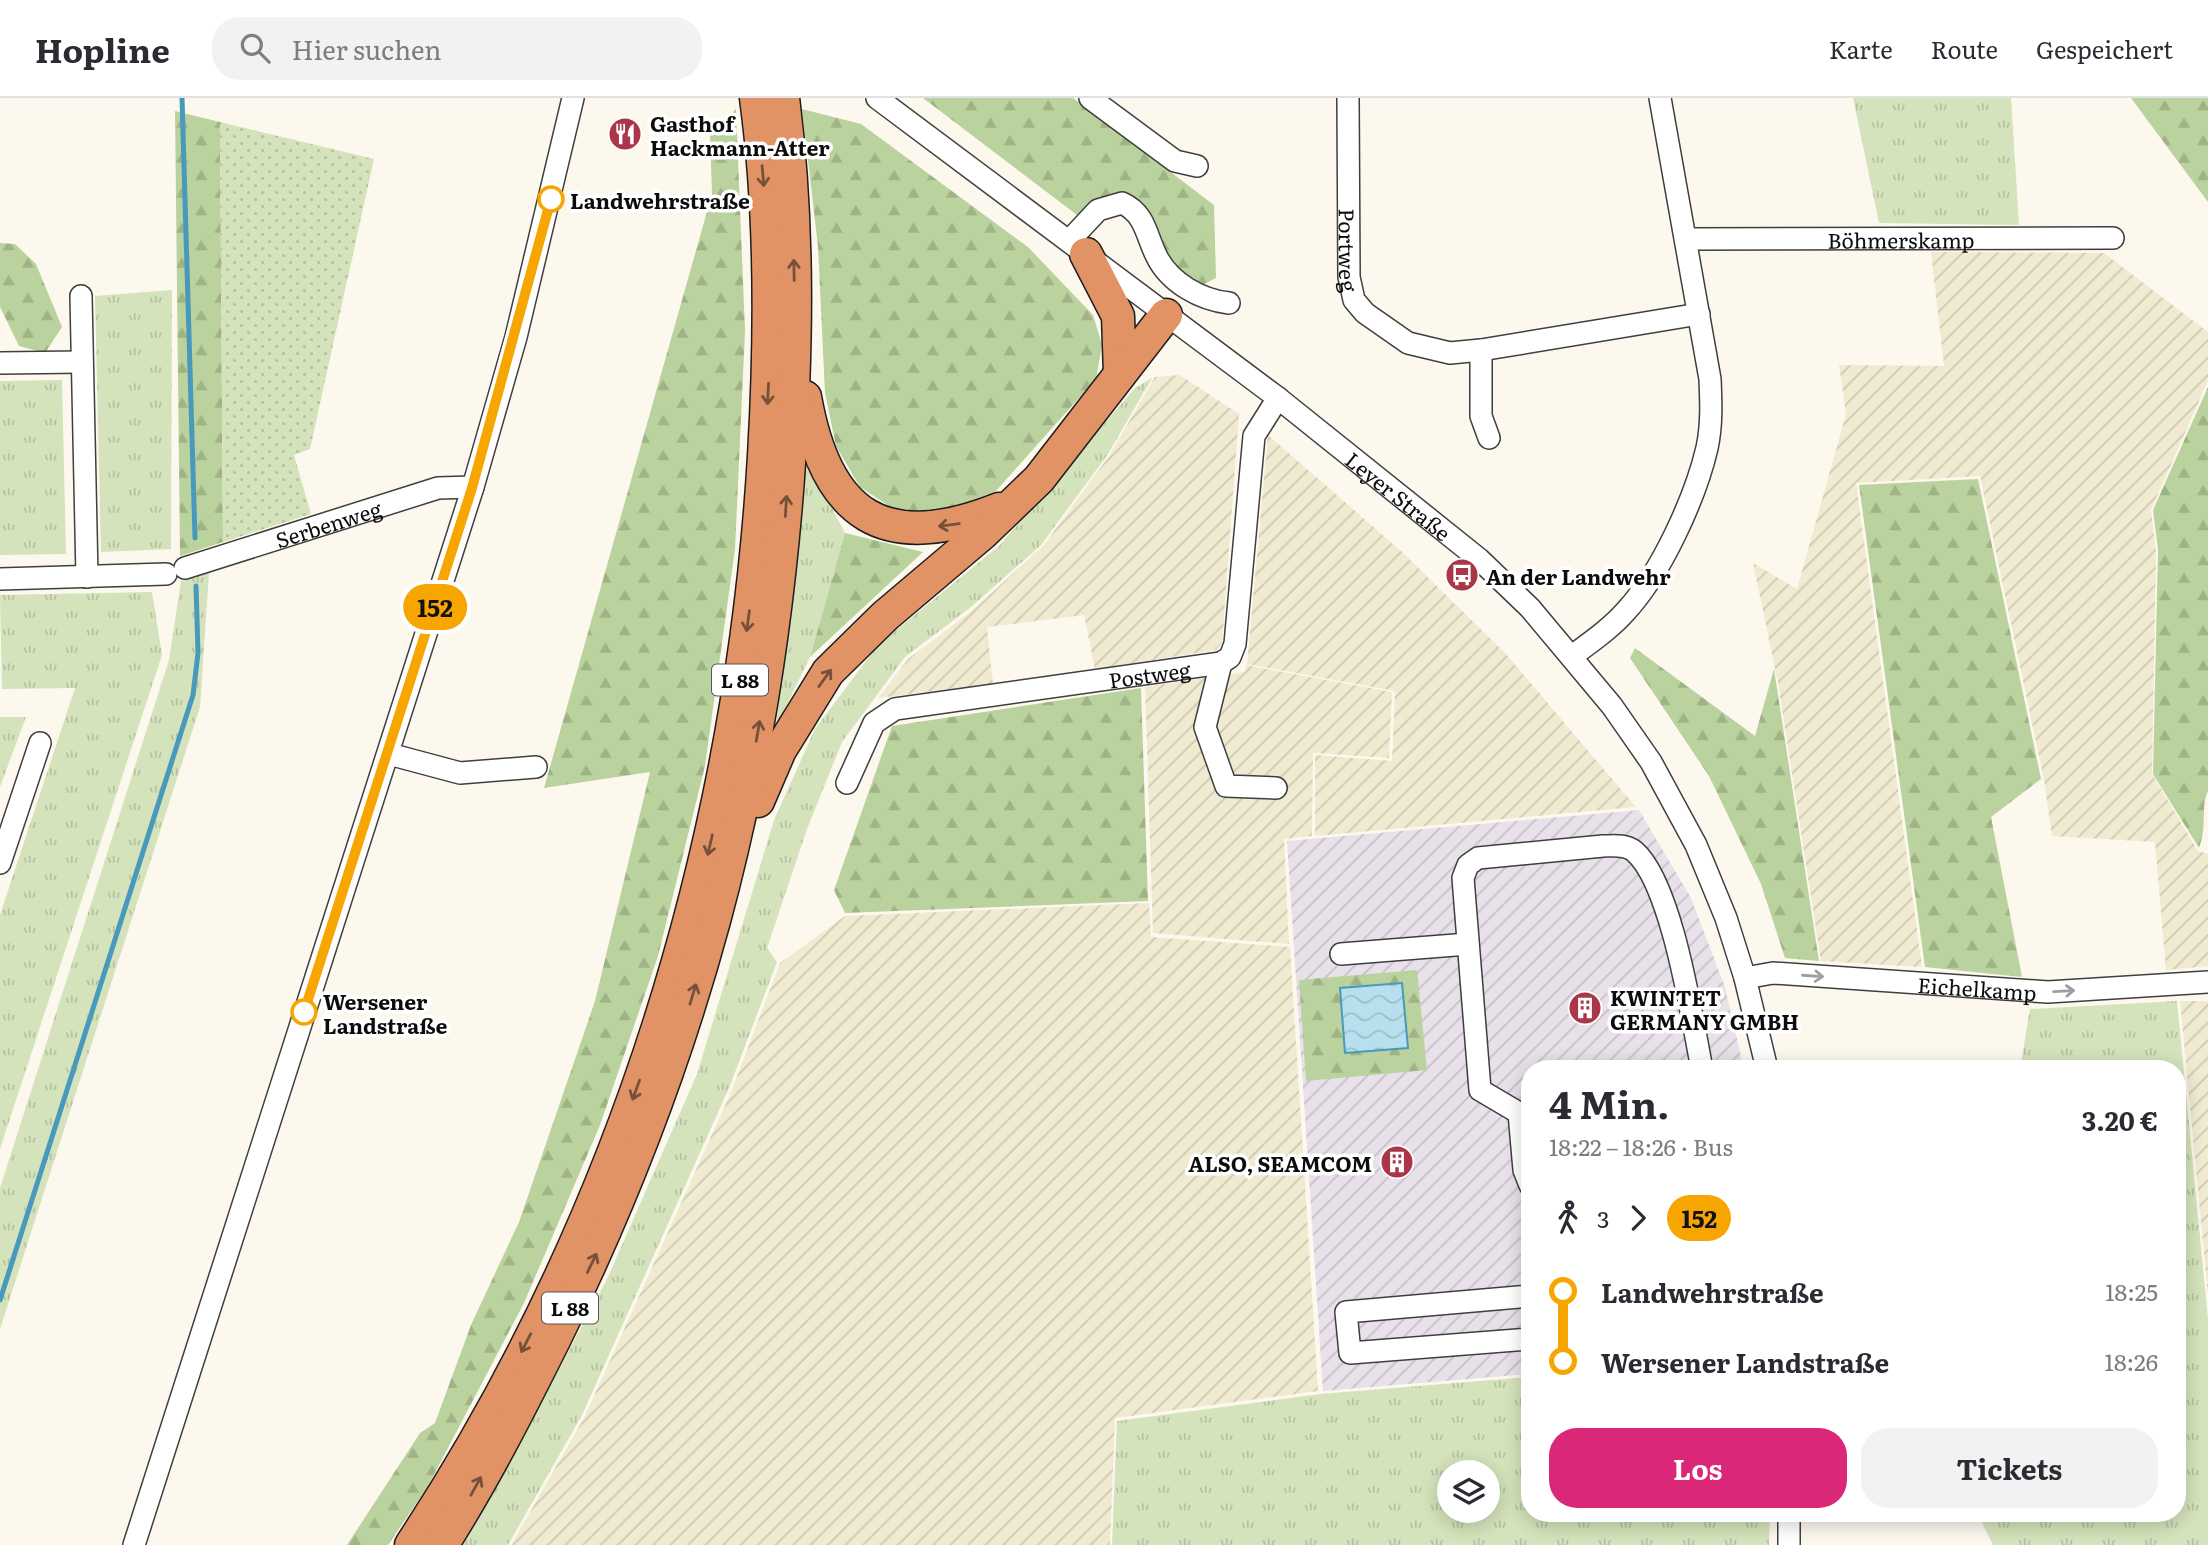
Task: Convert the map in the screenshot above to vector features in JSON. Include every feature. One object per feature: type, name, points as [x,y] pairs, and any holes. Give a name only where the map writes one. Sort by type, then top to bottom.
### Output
[{"type":"highway","name":"L 88","points":[[442,1545],[523,1403],[601,1245],[674,1059],[729,870],[759,724],[783,543],[795,388],[793,211],[770,105]]},
{"type":"highway","name":"L 88","points":[[411,1545],[500,1393],[582,1233],[659,1026],[710,843],[735,716],[759,543],[769,378],[770,105]]},
{"type":"highway","points":[[1078,248],[1118,316],[1120,374]]},
{"type":"highway","points":[[729,870],[780,750],[828,672],[885,615],[983,534],[1039,478],[1166,315]]},
{"type":"highway","points":[[795,330],[812,437],[829,476],[851,506],[881,524],[920,529],[965,523],[1013,503]]},
{"type":"street","points":[[134,1545],[472,488],[516,337],[552,197],[573,98]]},
{"type":"street","points":[[1090,98],[1175,161],[1197,166]]},
{"type":"street","name":"Portweg","points":[[1348,98],[1349,278],[1354,300],[1365,313],[1408,344],[1450,353],[1480,350],[1699,314]]},
{"type":"street","points":[[1572,656],[1627,611],[1669,544],[1699,477],[1712,412],[1687,239],[1660,98]]},
{"type":"street","name":"Leyer Straße","points":[[884,100],[1278,398],[1479,559],[1530,608],[1572,656],[1651,762],[1696,845],[1726,918],[1745,978],[1765,1060]]},
{"type":"street","points":[[1078,248],[1098,210],[1122,203],[1133,208],[1142,219],[1158,259],[1171,275],[1205,299],[1228,303]]},
{"type":"street","name":"Böhmerskamp","points":[[1687,239],[2113,238]]},
{"type":"street","points":[[81,296],[88,577]]},
{"type":"street","points":[[1480,350],[1481,416],[1489,438]]},
{"type":"street","points":[[0,363],[82,362]]},
{"type":"street","name":"Postweg","points":[[847,783],[874,723],[895,709],[1221,663],[1230,657],[1235,644],[1254,436],[1278,398]]},
{"type":"street","name":"Serbenweg","points":[[0,579],[175,571],[438,488],[456,485],[472,488]]},
{"type":"street","points":[[1221,663],[1205,727],[1226,786],[1276,788]]},
{"type":"street","points":[[0,863],[9,810],[40,743]]},
{"type":"street","points":[[388,754],[460,774],[536,767]]},
{"type":"street","points":[[1521,1136],[1519,1113],[1480,1090],[1463,878],[1468,865],[1478,858],[1619,845],[1633,850],[1646,867],[1670,918],[1700,1060]]},
{"type":"street","points":[[1341,954],[1468,944]]},
{"type":"street","name":"Eichelkamp","points":[[1745,978],[1773,973],[2048,992],[2208,982]]},
{"type":"street","points":[[1521,1297],[1346,1312],[1350,1353],[1521,1340]]},
{"type":"street","points":[[1789,1522],[1789,1545]]},
{"type":"shaded area","points":[[1931,252],[2104,253],[2208,332],[2208,381],[2151,510],[2156,552],[2152,774],[2198,851],[2208,854],[2208,966],[2166,970],[2155,842],[2052,836],[2044,780],[1980,476],[1856,483],[1922,967],[1821,961],[1778,683],[1753,563],[1797,589],[1846,414],[1839,365],[1944,366]]},
{"type":"shaded area","points":[[1180,375],[1239,414],[1222,643],[1216,650],[1095,669],[1084,615],[987,627],[993,684],[878,698],[908,659],[973,610],[1044,545],[1109,456],[1155,377]]},
{"type":"shaded area","points":[[1268,435],[1401,551],[1505,653],[1636,807],[1315,836],[1315,755],[1392,761],[1395,691],[1247,664]]},
{"type":"shaded area","points":[[1246,665],[1392,692],[1389,758],[1313,753],[1312,836],[1284,839],[1289,944],[1153,933],[1145,687],[1245,672]]},
{"type":"shaded area","points":[[1639,810],[1691,898],[1725,987],[1742,1060],[1521,1060],[1521,1375],[1323,1391],[1287,841]]},
{"type":"shaded area","points":[[1149,903],[1151,937],[1290,947],[1318,1391],[1115,1418],[1110,1545],[511,1545],[585,1416],[732,1090],[780,963],[845,916]]},
{"type":"shaded area","points":[[2180,1001],[2208,1001],[2208,1295],[2186,1060]]},
{"type":"green space","points":[[923,98],[1073,98],[1214,205],[1216,278],[1204,284],[1178,272],[1168,260],[1151,217],[1145,207],[1136,200],[1125,195],[1112,194],[1077,215]]},
{"type":"green space","points":[[1853,98],[2011,98],[2019,225],[1879,223]]},
{"type":"green space","points":[[2131,98],[2208,98],[2208,202]]},
{"type":"green space","points":[[736,109],[745,331],[735,549],[705,766],[658,956],[600,1125],[524,1303],[428,1486],[388,1545],[347,1545],[420,1433],[435,1423],[471,1325],[519,1222],[595,1001],[650,772],[544,788],[712,194],[710,134]]},
{"type":"green space","points":[[802,109],[861,124],[1028,247],[1093,315],[1102,345],[1096,379],[996,491],[945,511],[895,510],[860,487],[836,446],[825,393],[818,246]]},
{"type":"green space","points":[[175,111],[220,122],[223,542],[180,556]]},
{"type":"green space","points":[[220,122],[374,159],[310,449],[294,455],[311,514],[223,542]]},
{"type":"green space","points":[[0,243],[15,244],[36,264],[62,327],[45,353],[19,346],[0,307]]},
{"type":"green space","points":[[172,290],[171,549],[101,552],[95,296]]},
{"type":"green space","points":[[1152,378],[1108,454],[1041,545],[971,607],[905,657],[842,742],[807,829],[767,948],[777,962],[729,1088],[582,1415],[508,1545],[458,1545],[515,1452],[608,1277],[697,1074],[774,820],[815,729],[878,645],[999,546],[1135,388]]},
{"type":"green space","points":[[62,380],[66,554],[0,555],[0,381]]},
{"type":"green space","points":[[2208,387],[2208,791],[2199,848],[2153,774],[2158,550],[2153,510]]},
{"type":"green space","points":[[806,459],[845,533],[810,657],[776,727]]},
{"type":"green space","points":[[1978,479],[2041,779],[1991,817],[2022,977],[1925,967],[1859,485]]},
{"type":"green space","points":[[845,533],[923,552],[810,657]]},
{"type":"green space","points":[[209,572],[200,707],[0,1329],[0,1188],[169,660],[181,581]]},
{"type":"green space","points":[[152,592],[162,655],[0,1149],[0,915],[75,688],[2,689],[0,595]]},
{"type":"green space","points":[[1635,648],[1755,736],[1774,669],[1819,961],[1785,958],[1761,884],[1709,776],[1630,658]]},
{"type":"green space","points":[[1141,688],[1148,901],[845,913],[834,890],[892,726]]},
{"type":"green space","points":[[0,717],[26,717],[0,787]]},
{"type":"green space","points":[[1417,970],[1427,1070],[1306,1081],[1299,980]]},
{"type":"green space","points":[[2177,1001],[2183,1060],[2022,1060],[2030,1009]]},
{"type":"green space","points":[[2186,1093],[2208,1319],[2208,1545],[1993,1545],[1982,1522],[2186,1522]]},
{"type":"green space","points":[[1521,1378],[1521,1522],[1770,1522],[1769,1545],[1112,1545],[1117,1421],[1320,1394]]},
{"type":"water","points":[[1402,983],[1408,1048],[1345,1053],[1340,988]]},
{"type":"waterway","points":[[182,98],[195,538]]},
{"type":"waterway","points":[[0,1300],[193,695],[198,653],[196,586]]},
{"type":"bus line","name":"152","points":[[304,1012],[472,488],[516,337],[551,199]]},
{"type":"place","name":"Gasthof Hackmann-Atter","points":[[625,134]]},
{"type":"place","name":"Landwehrstraße","points":[[551,199]]},
{"type":"place","name":"An der Landwehr","points":[[1462,575]]},
{"type":"place","name":"KWINTET GERMANY GMBH","points":[[1585,1008]]},
{"type":"place","name":"Wersener Landstraße","points":[[304,1012]]},
{"type":"place","name":"ALSO, SEAMCOM","points":[[1397,1162]]}]
